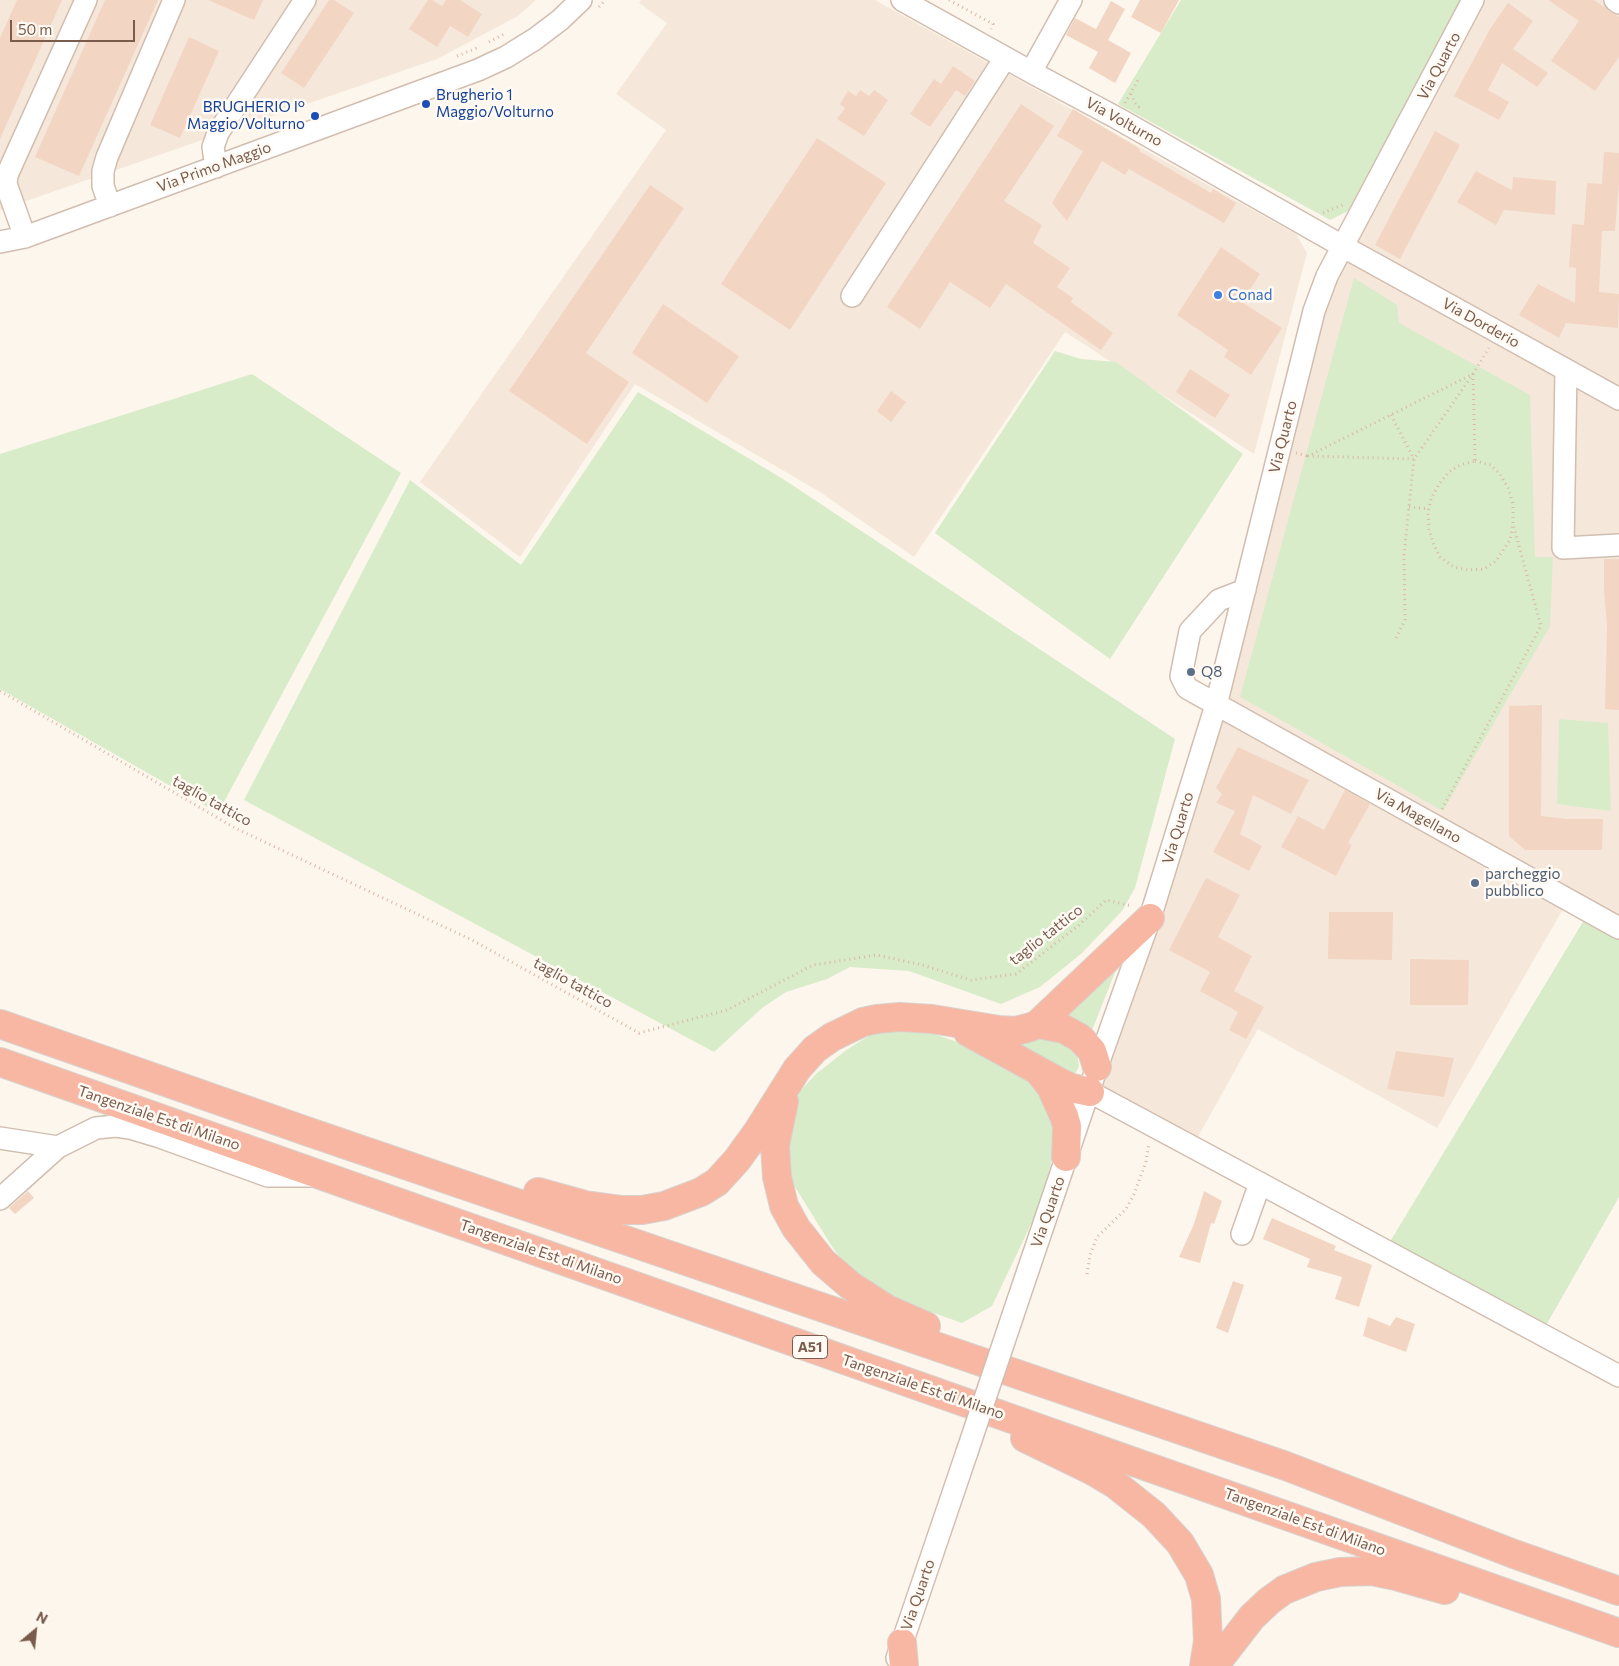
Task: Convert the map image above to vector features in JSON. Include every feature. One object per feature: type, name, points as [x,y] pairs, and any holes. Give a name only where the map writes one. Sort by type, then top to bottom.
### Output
[{"type":"highway","points":[[306,1131],[449,1164],[551,1196],[610,1210],[642,1210],[681,1201],[717,1182],[737,1160],[804,1060],[820,1045],[838,1033],[856,1024],[877,1019],[900,1017],[916,1017],[1011,1031],[1026,1029],[1038,1024],[1152,913]]},
{"type":"highway","points":[[946,1021],[1059,1082],[1078,1090],[1090,1092]]},
{"type":"highway","points":[[0,1024],[306,1131],[1286,1466]]},
{"type":"highway","points":[[1038,1024],[1064,1029],[1080,1038],[1092,1051],[1097,1066]]},
{"type":"highway","name":"Tangenziale Est di Milano","points":[[0,1062],[328,1176],[1619,1634]]},
{"type":"highway","points":[[1035,1068],[1051,1087],[1064,1116],[1067,1132],[1066,1157]]},
{"type":"highway","points":[[793,1075],[783,1105],[776,1139],[779,1192],[787,1213],[823,1262],[851,1286],[878,1304],[914,1322],[1099,1390],[1286,1466],[1514,1554],[1619,1591]]},
{"type":"highway","points":[[949,1396],[1034,1444],[1080,1464],[1109,1480],[1145,1507],[1168,1529],[1190,1557],[1204,1591],[1208,1626],[1204,1666]]},
{"type":"highway","points":[[1214,1666],[1252,1617],[1278,1594],[1316,1577],[1350,1571],[1372,1571],[1396,1576],[1546,1620],[1619,1634]]},
{"type":"street","points":[[25,237],[6,184],[6,174],[86,0]]},
{"type":"street","points":[[110,206],[103,186],[103,171],[107,157],[174,0]]},
{"type":"street","points":[[216,167],[213,147],[218,133],[305,0]]},
{"type":"street","name":"Via Primo Maggio","points":[[0,242],[25,237],[478,70],[506,57],[535,39],[560,20],[581,0]]},
{"type":"street","name":"Via Volturno","points":[[902,0],[1030,72],[1118,118],[1344,247]]},
{"type":"street","points":[[1030,72],[1071,0]]},
{"type":"street","name":"Via Quarto","points":[[900,1658],[1066,1157],[1152,913],[1216,705],[1314,311],[1327,276],[1474,0]]},
{"type":"street","points":[[1615,0],[1619,3]]},
{"type":"street","points":[[852,296],[1005,58]]},
{"type":"street","name":"Via Dorderio","points":[[1344,247],[1619,399]]},
{"type":"street","points":[[1566,370],[1563,548],[1619,545]]},
{"type":"street","name":"Via Magellano","points":[[1245,590],[1220,600],[1190,631],[1181,676],[1187,688],[1619,928]]},
{"type":"street","points":[[1090,1092],[1619,1376]]},
{"type":"street","points":[[0,1199],[58,1147],[96,1128],[116,1126],[160,1137],[268,1176],[328,1176]]},
{"type":"street","points":[[0,1138],[58,1147]]},
{"type":"street","points":[[1242,1234],[1260,1183]]},
{"type":"path","points":[[448,59],[483,46],[514,29]]},
{"type":"path","points":[[1125,104],[1138,80]]},
{"type":"path","points":[[1314,230],[1323,212],[1349,203],[1363,211]]},
{"type":"path","points":[[1396,638],[1405,620],[1404,555],[1414,459],[1473,374],[1498,332]]},
{"type":"path","points":[[1414,459],[1308,456],[1473,374]]},
{"type":"path","points":[[1473,374],[1475,461]]},
{"type":"path","points":[[1392,415],[1414,459]]},
{"type":"path","points":[[1475,461],[1491,466],[1500,474],[1508,488],[1513,504],[1513,524],[1510,540],[1496,561],[1484,568],[1468,570],[1454,567],[1440,557],[1433,543],[1429,528],[1429,508],[1431,499],[1439,484],[1449,472],[1460,465],[1475,461]]},
{"type":"path","points":[[1409,507],[1429,508]]},
{"type":"path","points":[[1434,825],[1541,626],[1513,524]]},
{"type":"path","name":"taglio tattico","points":[[0,692],[235,828],[472,940],[639,1033],[727,1010],[813,965],[877,955],[922,965],[971,980],[1016,974],[1078,926],[1106,900],[1140,908],[1152,913]]},
{"type":"path","points":[[1087,1274],[1090,1255],[1097,1237],[1126,1209],[1134,1194],[1146,1162],[1152,1125]]},
{"type":"shaded area","points":[[0,0],[536,0],[518,16],[437,59],[0,210]]},
{"type":"shaded area","points":[[641,0],[875,0],[1296,234],[1307,253],[1254,454],[1065,332],[914,557],[820,492],[635,384],[520,557],[420,482],[666,130],[616,94],[667,23],[639,3]]},
{"type":"shaded area","points":[[1479,0],[1619,0],[1619,394],[1351,245]]},
{"type":"shaded area","points":[[1346,257],[1619,407],[1619,939],[1563,909],[1437,1128],[1258,1029],[1194,1144],[1095,1091],[1318,323]]},
{"type":"green space","points":[[1181,0],[1462,0],[1348,211],[1330,220],[1118,104]]},
{"type":"green space","points":[[1354,278],[1397,305],[1399,323],[1530,395],[1535,557],[1553,557],[1550,626],[1443,811],[1240,697]]},
{"type":"green space","points":[[1055,351],[1081,359],[1116,362],[1243,454],[1110,659],[935,533]]},
{"type":"green space","points":[[252,374],[401,473],[218,813],[0,689],[0,454]]},
{"type":"green space","points":[[638,392],[783,479],[1175,739],[1135,888],[1122,911],[1082,953],[1040,987],[1001,1004],[909,971],[850,967],[827,979],[786,992],[762,1008],[714,1052],[244,800],[410,480],[521,565]]},
{"type":"green space","points":[[1559,719],[1608,723],[1611,811],[1557,804]]},
{"type":"green space","points":[[1584,920],[1619,939],[1619,1197],[1544,1329],[1388,1245]]},
{"type":"green space","points":[[1119,962],[1091,1033],[1062,1015]]},
{"type":"green space","points":[[896,1030],[934,1034],[972,1047],[1023,1075],[1050,1104],[1055,1145],[1043,1199],[992,1306],[962,1323],[911,1305],[855,1277],[833,1248],[787,1174],[787,1127],[800,1091],[816,1074],[845,1051],[870,1035]]},
{"type":"green space","points":[[1052,1033],[1075,1052],[1079,1066],[1075,1074],[1068,1077],[1011,1042]]},
{"type":"building","points":[[17,0],[62,0],[0,139],[0,38]]},
{"type":"building","points":[[105,0],[158,0],[79,176],[35,157]]},
{"type":"building","points":[[208,0],[263,0],[254,20]]},
{"type":"building","points":[[329,0],[334,0],[354,13],[304,88],[281,73]]},
{"type":"building","points":[[428,0],[432,0],[442,6],[446,0],[460,0],[482,14],[468,37],[450,26],[437,47],[409,29]]},
{"type":"building","points":[[1140,0],[1179,0],[1161,33],[1131,17]]},
{"type":"building","points":[[1548,0],[1594,0],[1619,17],[1619,57],[1595,91],[1551,61],[1579,21]]},
{"type":"building","points":[[1111,1],[1125,9],[1108,40],[1131,53],[1115,83],[1089,68],[1098,52],[1066,35],[1075,18],[1096,29]]},
{"type":"building","points":[[1508,3],[1533,21],[1513,49],[1548,73],[1537,87],[1502,63],[1488,90],[1509,102],[1499,120],[1454,96],[1490,29]]},
{"type":"building","points":[[189,37],[219,51],[180,138],[150,125]]},
{"type":"building","points":[[953,66],[975,81],[965,96],[956,90],[930,127],[910,114],[934,79],[941,84]]},
{"type":"building","points":[[860,90],[869,96],[874,90],[888,100],[864,136],[837,119],[845,108],[840,104],[848,91],[856,96]]},
{"type":"building","points":[[1021,104],[1054,126],[1004,201],[1042,225],[1033,243],[1070,268],[1057,287],[1073,298],[1071,302],[1113,333],[1101,350],[1006,284],[990,308],[950,282],[920,329],[887,307]]},
{"type":"building","points":[[1073,109],[1140,149],[1139,151],[1211,193],[1213,189],[1236,203],[1224,223],[1129,169],[1125,175],[1102,161],[1067,221],[1052,203],[1083,151],[1057,136]]},
{"type":"building","points":[[1435,131],[1460,145],[1400,259],[1375,245]]},
{"type":"building","points":[[817,138],[886,183],[790,330],[721,284]]},
{"type":"building","points":[[1604,152],[1619,153],[1619,184],[1615,231],[1602,231],[1599,292],[1619,294],[1618,328],[1566,323],[1559,338],[1519,315],[1538,284],[1575,303],[1576,268],[1569,267],[1572,224],[1584,225],[1587,183],[1602,184]]},
{"type":"building","points":[[1476,171],[1512,190],[1513,177],[1556,181],[1555,215],[1504,210],[1496,225],[1457,202]]},
{"type":"building","points":[[650,185],[684,208],[586,353],[629,382],[587,444],[509,391]]},
{"type":"building","name":"Conad","points":[[1221,247],[1260,274],[1242,302],[1282,328],[1251,375],[1224,357],[1228,350],[1177,315]]},
{"type":"building","points":[[663,304],[739,356],[707,403],[632,353]]},
{"type":"building","points":[[1190,369],[1230,395],[1215,418],[1176,392]]},
{"type":"building","points":[[891,391],[906,402],[891,422],[877,411]]},
{"type":"building","points":[[1604,559],[1619,559],[1619,710],[1605,709],[1607,627]]},
{"type":"building","points":[[1542,705],[1541,816],[1567,819],[1603,819],[1602,850],[1525,850],[1509,836],[1509,706]]},
{"type":"building","points":[[1238,747],[1309,780],[1291,814],[1253,795],[1240,834],[1262,846],[1249,871],[1213,852],[1235,811],[1216,803],[1222,794],[1216,788]]},
{"type":"building","points":[[1345,790],[1370,804],[1348,843],[1352,845],[1336,876],[1281,847],[1298,816],[1324,830]]},
{"type":"building","points":[[1206,878],[1240,895],[1218,937],[1252,956],[1234,991],[1264,1007],[1246,1039],[1229,1030],[1238,1012],[1200,991],[1210,972],[1169,950]]},
{"type":"building","points":[[1329,912],[1393,912],[1392,960],[1328,959]]},
{"type":"building","points":[[1410,959],[1469,960],[1468,1005],[1410,1005]]},
{"type":"building","points":[[1396,1051],[1454,1058],[1444,1097],[1387,1089]]},
{"type":"building","points":[[28,1191],[34,1198],[15,1214],[9,1208]]},
{"type":"building","points":[[1204,1191],[1222,1201],[1214,1224],[1211,1223],[1200,1263],[1179,1257],[1194,1224]]},
{"type":"building","points":[[1272,1218],[1336,1246],[1334,1250],[1372,1265],[1359,1307],[1335,1299],[1342,1277],[1307,1267],[1310,1259],[1263,1239]]},
{"type":"building","points":[[1233,1281],[1244,1285],[1228,1333],[1216,1328]]},
{"type":"building","points":[[1368,1317],[1390,1326],[1396,1317],[1415,1324],[1406,1352],[1363,1336]]},
{"type":"place","name":"Brugherio 1 Maggio/Volturno","points":[[426,104]]},
{"type":"place","name":"BRUGHERIO I° Maggio/Volturno","points":[[315,116]]},
{"type":"place","name":"Conad","points":[[1218,295]]},
{"type":"place","name":"Q8","points":[[1191,672]]},
{"type":"place","name":"parcheggio pubblico","points":[[1475,883]]}]
